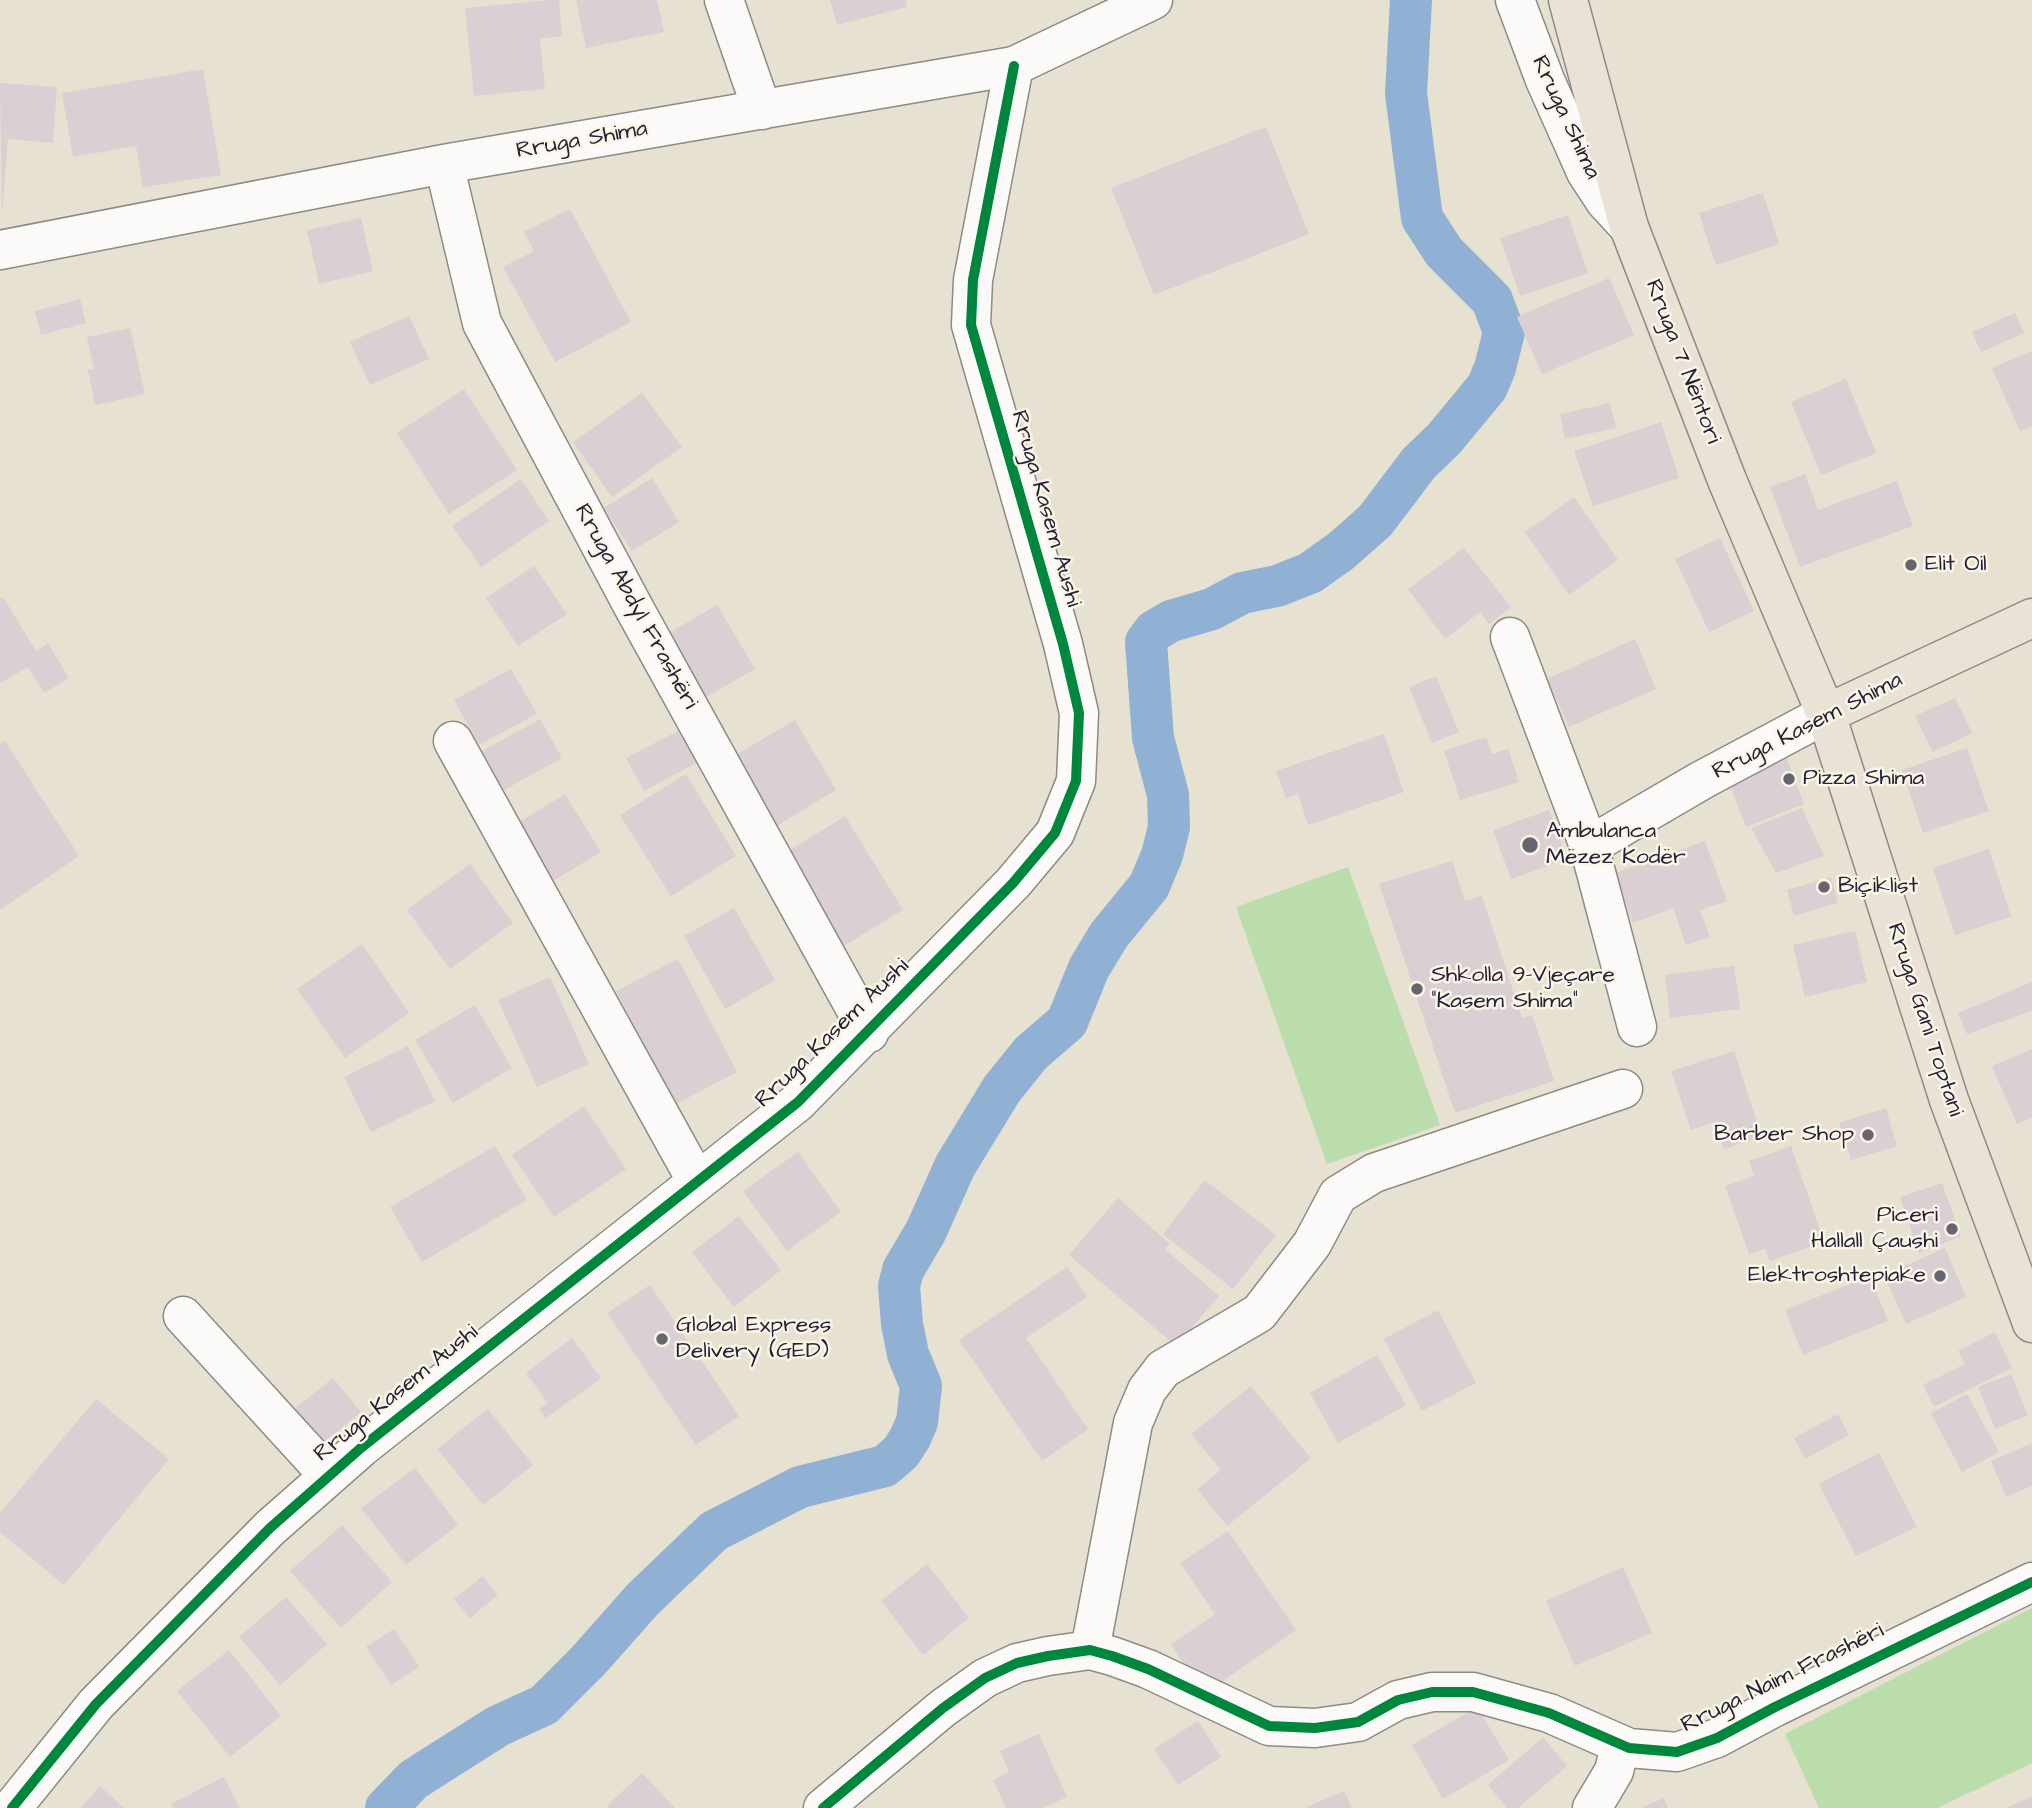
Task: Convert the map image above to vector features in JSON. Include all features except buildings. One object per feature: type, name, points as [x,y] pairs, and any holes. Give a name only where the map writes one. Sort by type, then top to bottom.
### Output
[{"type":"main road","name":"Rruga 7 Nëntori","points":[[1568,0],[1629,227],[1727,480],[1826,714]]},
{"type":"main road","name":"Rruga Kasem Shima","points":[[1826,714],[2032,618]]},
{"type":"main road","name":"Rruga Gani Toptani","points":[[1826,714],[1949,1100],[2032,1323]]},
{"type":"street","points":[[724,0],[762,110]]},
{"type":"street","name":"Rruga Shima","points":[[0,250],[444,164],[1014,66],[1153,0]]},
{"type":"street","name":"Rruga Shima","points":[[1515,0],[1545,80],[1586,172],[1605,201],[1629,227]]},
{"type":"street","name":"Rruga Kasem Aushi","points":[[12,1808],[96,1704],[270,1528],[329,1476],[696,1180],[798,1102],[1013,884],[1055,833],[1076,781],[1079,713],[971,325],[973,280],[1014,66]]},
{"type":"street","name":"Rruga Abdyl Frashëri","points":[[444,164],[482,323],[634,608],[869,1032]]},
{"type":"street","points":[[1510,637],[1589,846],[1637,1027]]},
{"type":"street","name":"Rruga Kasem Shima","points":[[1589,846],[1702,780],[1826,714]]},
{"type":"street","points":[[453,740],[696,1180]]},
{"type":"street","points":[[1090,1650],[1133,1423],[1147,1390],[1163,1369],[1259,1313],[1312,1244],[1338,1195],[1374,1173],[1623,1089]]},
{"type":"street","points":[[184,1317],[329,1476]]},
{"type":"street","name":"Rruga Naim Frashëri","points":[[823,1808],[943,1708],[985,1678],[1017,1663],[1090,1650],[1148,1669],[1269,1726],[1315,1728],[1358,1722],[1398,1700],[1432,1692],[1473,1692],[1549,1713],[1620,1745],[1677,1752],[1717,1738],[2032,1582]]},
{"type":"street","points":[[1592,1808],[1614,1771],[1620,1745]]},
{"type":"green space","points":[[1348,867],[1440,1125],[1327,1164],[1236,907]]},
{"type":"green space","points":[[2032,1608],[2032,1763],[1937,1808],[1819,1808],[1785,1734]]},
{"type":"waterway","points":[[386,1808],[413,1780],[498,1726],[544,1705],[588,1661],[643,1599],[714,1531],[800,1487],[885,1466],[901,1452],[910,1438],[917,1422],[921,1386],[908,1354],[902,1324],[899,1286],[903,1270],[926,1231],[955,1166],[1002,1089],[1031,1053],[1067,1022],[1089,968],[1109,935],[1149,886],[1162,855],[1169,827],[1168,795],[1153,738],[1146,642],[1154,631],[1171,621],[1212,609],[1242,593],[1277,586],[1310,573],[1341,551],[1375,521],[1419,463],[1444,439],[1487,387],[1495,368],[1504,332],[1492,300],[1444,252],[1422,218],[1406,93],[1411,0]]},
{"type":"cycle path","points":[[12,1808],[96,1704],[270,1528],[362,1447],[798,1102],[1013,883],[1055,833],[1076,781],[1079,713],[1063,644],[971,325],[973,280],[1014,66]]},
{"type":"cycle path","points":[[823,1808],[943,1708],[985,1678],[1017,1663],[1048,1656],[1090,1650],[1112,1656],[1148,1669],[1269,1726],[1315,1728],[1358,1722],[1398,1700],[1432,1692],[1473,1692],[1549,1713],[1629,1748],[1677,1752],[1717,1738],[2032,1582]]},
{"type":"place","name":"Elit Oil","points":[[1911,565]]},
{"type":"place","name":"Pizza Shima","points":[[1789,779]]},
{"type":"place","name":"Ambulanca Mëzez Kodër","points":[[1530,845]]},
{"type":"place","name":"Biçiklist","points":[[1824,887]]},
{"type":"place","name":"Shkolla 9-Vjeçare \"Kasem Shima\"","points":[[1417,989]]},
{"type":"place","name":"Barber Shop","points":[[1868,1135]]},
{"type":"place","name":"Piceri Hallall Çaushi","points":[[1952,1229]]},
{"type":"place","name":"Elektroshtepiake","points":[[1940,1276]]},
{"type":"place","name":"Global Express Delivery (GED)","points":[[662,1339]]}]
